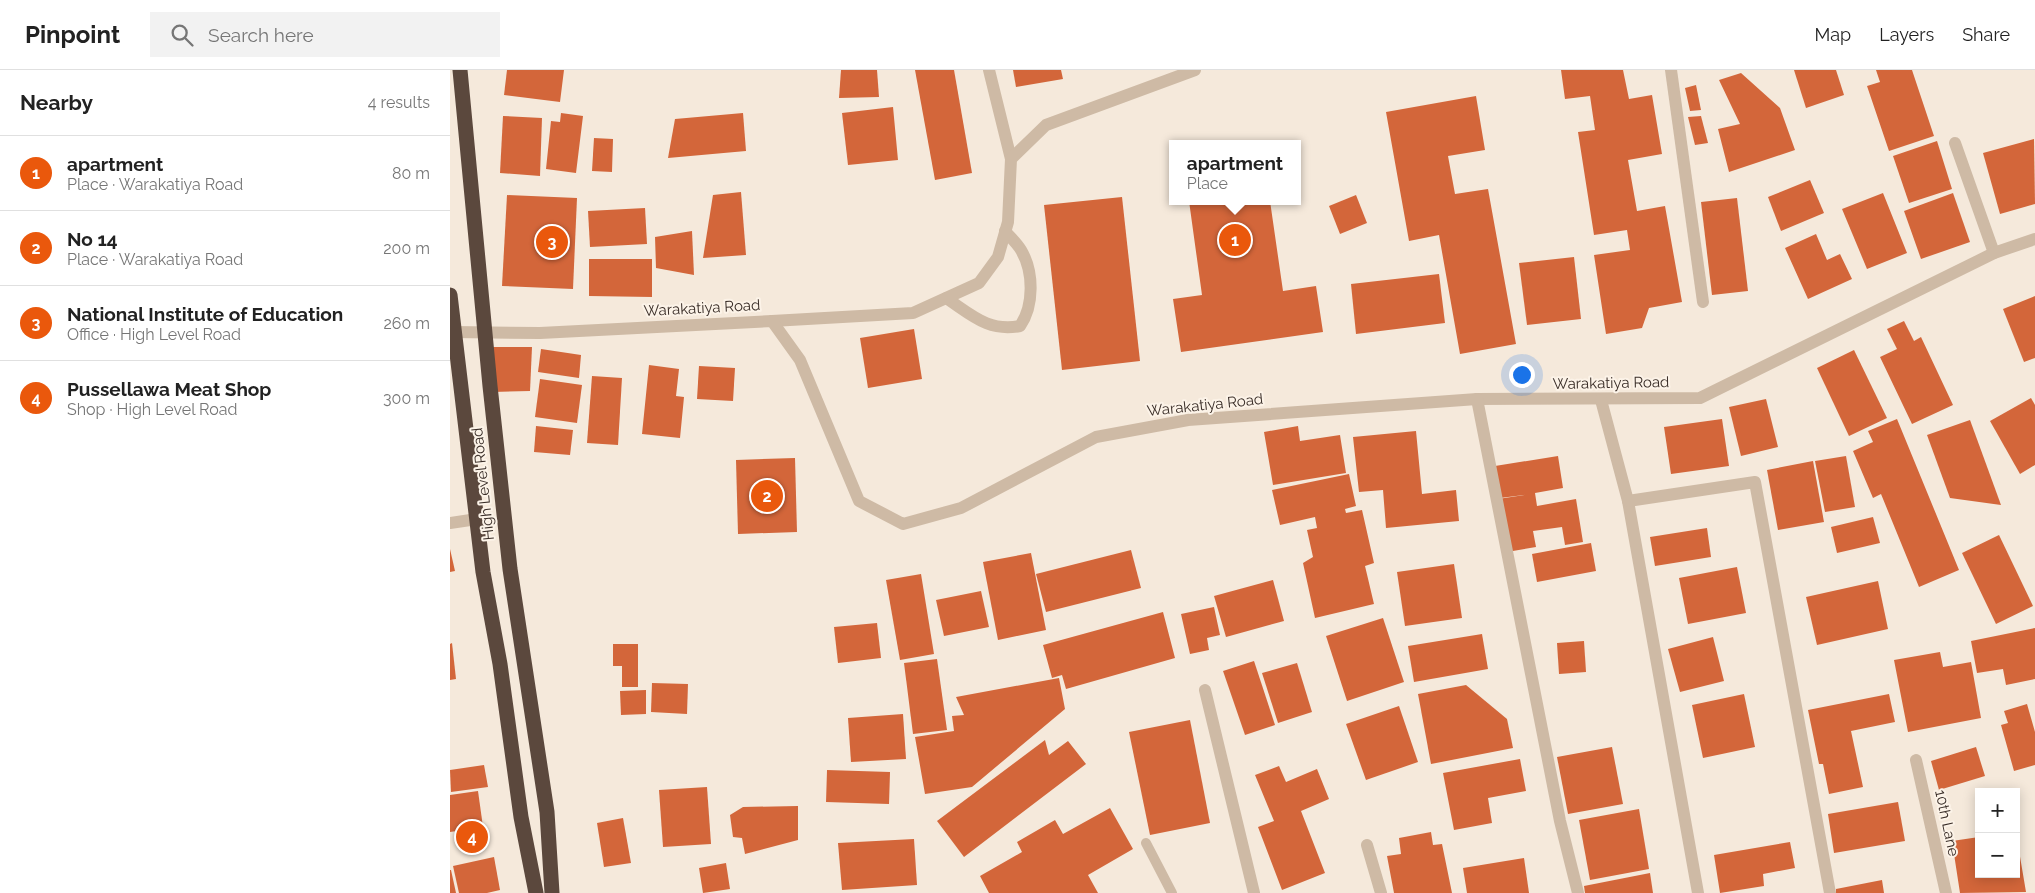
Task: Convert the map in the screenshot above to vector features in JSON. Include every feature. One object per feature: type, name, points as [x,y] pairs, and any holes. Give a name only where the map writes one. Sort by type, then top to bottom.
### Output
[{"type":"highway","name":"High Level Road","points":[[460,70],[484,332],[510,569],[547,812],[552,893]]},
{"type":"highway","name":"High Level Road","points":[[450,296],[483,572],[500,664],[521,817],[536,893]]},
{"type":"street","points":[[772,321],[913,313],[979,283],[998,257],[1008,222],[1011,159],[989,70]]},
{"type":"street","points":[[1011,159],[1046,125],[1195,70]]},
{"type":"street","points":[[1671,70],[1703,302]]},
{"type":"street","points":[[1955,143],[1994,253]]},
{"type":"street","points":[[946,298],[982,322],[1004,329],[1020,326],[1028,314],[1031,293],[1028,268],[1021,250],[1005,231]]},
{"type":"street","name":"Warakatiya Road","points":[[453,332],[540,333],[772,321],[800,360],[859,501],[904,524],[961,508],[1096,437],[1188,420],[1477,399],[1601,400],[1700,398],[1994,253],[2035,239]]},
{"type":"street","points":[[1477,399],[1560,821],[1578,893]]},
{"type":"street","points":[[1601,400],[1628,500],[1698,893]]},
{"type":"street","points":[[1628,500],[1755,482],[1830,893]]},
{"type":"street","points":[[450,522],[477,519]]},
{"type":"street","points":[[1205,690],[1254,893]]},
{"type":"street","name":"10th Lane","points":[[1916,760],[1946,893]]},
{"type":"street","points":[[1367,846],[1381,893]]},
{"type":"lane","points":[[1146,843],[1172,893]]},
{"type":"building","points":[[507,70],[564,70],[560,102],[504,95]]},
{"type":"building","points":[[841,70],[877,70],[879,97],[839,98]]},
{"type":"building","points":[[915,70],[954,70],[972,173],[935,180]]},
{"type":"building","points":[[1013,70],[1061,70],[1063,79],[1016,87]]},
{"type":"building","points":[[1561,70],[1623,70],[1629,99],[1652,95],[1662,154],[1628,160],[1637,211],[1665,206],[1682,302],[1649,308],[1642,328],[1606,334],[1594,255],[1630,250],[1627,230],[1594,235],[1578,132],[1595,130],[1590,96],[1565,99]]},
{"type":"building","points":[[1794,70],[1836,70],[1844,95],[1806,108]]},
{"type":"building","points":[[1876,70],[1912,70],[1934,136],[1889,151],[1867,86],[1880,82]]},
{"type":"building","points":[[1741,73],[1780,108],[1795,150],[1729,172],[1718,129],[1740,124],[1719,80]]},
{"type":"building","points":[[1696,85],[1701,110],[1690,111],[1685,88]]},
{"type":"building","points":[[1476,96],[1485,150],[1448,156],[1455,194],[1488,189],[1516,344],[1460,354],[1439,235],[1409,241],[1386,112]]},
{"type":"building","points":[[893,107],[898,160],[848,165],[842,113]]},
{"type":"building","points":[[561,113],[583,116],[576,173],[546,169],[551,121],[560,122]]},
{"type":"building","points":[[743,113],[746,151],[668,158],[675,119]]},
{"type":"building","points":[[503,116],[542,118],[540,176],[500,173]]},
{"type":"building","points":[[1701,116],[1708,143],[1695,145],[1688,117]]},
{"type":"building","points":[[594,138],[613,139],[612,172],[592,171]]},
{"type":"building","points":[[2034,139],[2035,204],[2000,214],[1983,153]]},
{"type":"building","points":[[1937,141],[1952,189],[1909,203],[1893,156]]},
{"type":"building","points":[[1810,180],[1824,213],[1781,231],[1768,197]]},
{"type":"building","points":[[741,192],[746,255],[703,258],[713,195]]},
{"type":"building","points":[[1883,193],[1907,253],[1867,269],[1842,209]]},
{"type":"building","points":[[1953,193],[1970,242],[1921,259],[1904,211]]},
{"type":"building","points":[[507,195],[577,198],[573,289],[502,286]]},
{"type":"building","points":[[1356,195],[1367,223],[1340,234],[1329,206]]},
{"type":"building","points":[[1122,197],[1140,361],[1062,370],[1044,205]]},
{"type":"building","points":[[1737,198],[1748,291],[1712,295],[1701,202]]},
{"type":"building","points":[[1190,205],[1271,205],[1283,291],[1316,286],[1323,332],[1181,352],[1173,299],[1202,295]]},
{"type":"building","points":[[645,208],[647,244],[590,247],[588,211]]},
{"type":"building","points":[[692,231],[694,275],[656,268],[655,237]]},
{"type":"building","points":[[1816,234],[1827,260],[1840,254],[1852,279],[1808,299],[1785,248]]},
{"type":"building","points":[[1574,257],[1581,319],[1527,325],[1519,263]]},
{"type":"building","points":[[589,259],[652,259],[652,297],[589,296]]},
{"type":"building","points":[[1439,274],[1445,323],[1356,334],[1351,284]]},
{"type":"building","points":[[2035,296],[2035,358],[2024,362],[2003,309]]},
{"type":"building","points":[[1904,321],[1914,341],[1921,337],[1953,405],[1912,424],[1880,357],[1897,349],[1887,329]]},
{"type":"building","points":[[914,329],[922,379],[868,388],[860,338]]},
{"type":"building","points":[[488,347],[532,347],[530,391],[492,392]]},
{"type":"building","points":[[541,349],[581,355],[579,378],[538,372]]},
{"type":"building","points":[[1854,350],[1887,418],[1849,436],[1817,368]]},
{"type":"building","points":[[649,365],[679,369],[676,396],[684,397],[680,438],[642,434]]},
{"type":"building","points":[[699,366],[735,368],[733,401],[697,399]]},
{"type":"building","points":[[592,376],[622,378],[618,445],[587,443]]},
{"type":"building","points":[[540,379],[582,385],[577,423],[535,417]]},
{"type":"building","points":[[2031,398],[2035,405],[2035,465],[2020,474],[1990,421]]},
{"type":"building","points":[[1766,399],[1778,447],[1741,456],[1729,407]]},
{"type":"building","points":[[1722,419],[1729,466],[1671,474],[1664,427]]},
{"type":"building","points":[[1897,419],[1959,570],[1919,587],[1881,494],[1873,498],[1853,451],[1873,442],[1868,431]]},
{"type":"building","points":[[1970,420],[2001,505],[1950,498],[1927,435]]},
{"type":"building","points":[[536,426],[573,430],[570,455],[534,452]]},
{"type":"building","points":[[1298,426],[1300,441],[1340,435],[1346,473],[1273,485],[1264,432]]},
{"type":"building","points":[[1416,431],[1422,494],[1456,490],[1459,521],[1386,528],[1383,490],[1359,492],[1353,437]]},
{"type":"building","points":[[1558,456],[1563,488],[1535,493],[1537,506],[1576,499],[1583,542],[1565,545],[1562,527],[1533,531],[1536,547],[1507,552],[1498,499],[1531,494],[1500,498],[1495,466]]},
{"type":"building","points":[[1846,456],[1855,507],[1825,512],[1815,461]]},
{"type":"building","points":[[795,458],[797,532],[738,534],[736,460]]},
{"type":"building","points":[[1813,461],[1824,522],[1778,530],[1767,470]]},
{"type":"building","points":[[1349,474],[1356,506],[1345,509],[1346,513],[1362,510],[1374,563],[1365,566],[1374,604],[1315,618],[1303,563],[1313,557],[1307,530],[1317,528],[1315,517],[1280,525],[1272,490]]},
{"type":"building","points":[[1873,517],[1880,543],[1837,553],[1831,527]]},
{"type":"building","points":[[1707,528],[1711,557],[1655,566],[1650,537]]},
{"type":"building","points":[[1999,535],[2033,606],[1996,624],[1962,553]]},
{"type":"building","points":[[1591,543],[1596,571],[1537,582],[1532,554]]},
{"type":"building","points":[[450,549],[455,571],[450,572]]},
{"type":"building","points":[[1131,550],[1141,588],[1046,612],[1036,574]]},
{"type":"building","points":[[1031,553],[1046,630],[998,640],[983,562]]},
{"type":"building","points":[[1454,564],[1462,618],[1405,626],[1397,572]]},
{"type":"building","points":[[1737,567],[1746,613],[1688,624],[1679,578]]},
{"type":"building","points":[[921,574],[934,654],[900,660],[886,580]]},
{"type":"building","points":[[1273,580],[1284,621],[1226,637],[1214,596]]},
{"type":"building","points":[[1878,581],[1888,629],[1817,645],[1806,597]]},
{"type":"building","points":[[981,591],[989,627],[944,636],[936,600]]},
{"type":"building","points":[[1214,607],[1220,635],[1207,638],[1209,650],[1190,654],[1181,614]]},
{"type":"building","points":[[1163,612],[1175,658],[1066,689],[1062,675],[1052,678],[1043,645]]},
{"type":"building","points":[[1383,618],[1404,682],[1347,701],[1326,636]]},
{"type":"building","points":[[877,623],[881,658],[838,663],[834,627]]},
{"type":"building","points":[[2035,628],[2035,679],[2006,685],[2003,669],[1977,673],[1971,641]]},
{"type":"building","points":[[1482,634],[1488,669],[1414,682],[1408,646]]},
{"type":"building","points":[[1713,637],[1724,681],[1680,692],[1668,649]]},
{"type":"building","points":[[1584,641],[1586,672],[1559,674],[1557,643]]},
{"type":"building","points":[[452,643],[456,679],[450,680],[450,644]]},
{"type":"building","points":[[613,644],[638,644],[638,687],[622,687],[622,666],[613,666]]},
{"type":"building","points":[[1940,652],[1943,667],[1971,662],[1981,718],[1908,732],[1894,660]]},
{"type":"building","points":[[937,659],[947,730],[913,734],[904,663]]},
{"type":"building","points":[[1254,661],[1275,725],[1245,735],[1223,671]]},
{"type":"building","points":[[1297,663],[1312,712],[1278,723],[1262,673]]},
{"type":"building","points":[[1059,678],[1065,709],[972,787],[925,794],[915,737],[954,731],[952,716],[964,715],[956,697]]},
{"type":"building","points":[[652,683],[688,684],[687,714],[651,712]]},
{"type":"building","points":[[1466,685],[1507,719],[1513,748],[1431,764],[1418,694]]},
{"type":"building","points":[[646,690],[646,714],[621,715],[620,691]]},
{"type":"building","points":[[1744,694],[1755,747],[1703,758],[1692,705]]},
{"type":"building","points":[[1889,694],[1895,722],[1851,731],[1863,787],[1829,794],[1823,764],[1819,764],[1808,710]]},
{"type":"building","points":[[2027,704],[2035,732],[2035,765],[2014,771],[2001,725],[2008,723],[2004,711]]},
{"type":"building","points":[[1399,706],[1418,762],[1366,780],[1346,724]]},
{"type":"building","points":[[903,714],[906,759],[851,762],[848,718]]},
{"type":"building","points":[[1190,720],[1210,823],[1150,835],[1129,732]]},
{"type":"building","points":[[1045,740],[1049,755],[1068,741],[1086,764],[964,857],[937,821]]},
{"type":"building","points":[[1612,747],[1623,804],[1568,814],[1557,757]]},
{"type":"building","points":[[1976,747],[1985,776],[1939,790],[1931,761]]},
{"type":"building","points":[[1520,759],[1526,791],[1488,798],[1492,823],[1454,830],[1443,773]]},
{"type":"building","points":[[484,765],[488,787],[451,792],[450,770]]},
{"type":"building","points":[[1279,766],[1286,782],[1317,769],[1329,799],[1301,811],[1325,873],[1282,890],[1258,827],[1274,821],[1255,775]]},
{"type":"building","points":[[827,770],[890,772],[889,804],[826,802]]},
{"type":"building","points":[[707,787],[711,844],[663,847],[659,790]]},
{"type":"building","points":[[478,791],[483,827],[450,832],[450,795]]},
{"type":"building","points":[[1898,802],[1905,841],[1834,853],[1828,814]]},
{"type":"building","points":[[798,806],[798,840],[745,854],[742,838],[733,837],[730,815],[743,807]]},
{"type":"building","points":[[1110,808],[1133,849],[1088,875],[1098,893],[989,893],[980,876],[1022,852],[1017,842],[1055,820],[1063,834]]},
{"type":"building","points":[[1639,809],[1649,869],[1590,880],[1579,820]]},
{"type":"building","points":[[623,818],[631,863],[604,867],[597,823]]},
{"type":"building","points":[[1431,832],[1433,845],[1442,844],[1452,893],[1394,893],[1387,856],[1401,854],[1399,838]]},
{"type":"building","points":[[1975,838],[1975,878],[2020,878],[2020,857],[2026,892],[1960,893],[1952,841]]},
{"type":"building","points":[[914,839],[917,885],[842,890],[838,843]]},
{"type":"building","points":[[1790,842],[1795,868],[1763,874],[1764,886],[1720,893],[1714,855]]},
{"type":"building","points":[[494,857],[500,890],[487,893],[459,893],[453,866]]},
{"type":"building","points":[[1524,858],[1529,893],[1467,893],[1463,868]]},
{"type":"building","points":[[726,863],[730,889],[703,893],[699,868]]},
{"type":"building","points":[[451,870],[456,893],[450,893]]},
{"type":"building","points":[[1650,873],[1653,893],[1585,893],[1584,886]]},
{"type":"building","points":[[1882,880],[1884,893],[1836,893],[1836,889]]},
{"type":"place","name":"apartment","points":[[1235,240]]},
{"type":"place","name":"National Institute of Education","points":[[552,242]]},
{"type":"place","name":"No 14","points":[[767,496]]},
{"type":"place","name":"Pussellawa Meat Shop","points":[[472,837]]}]
